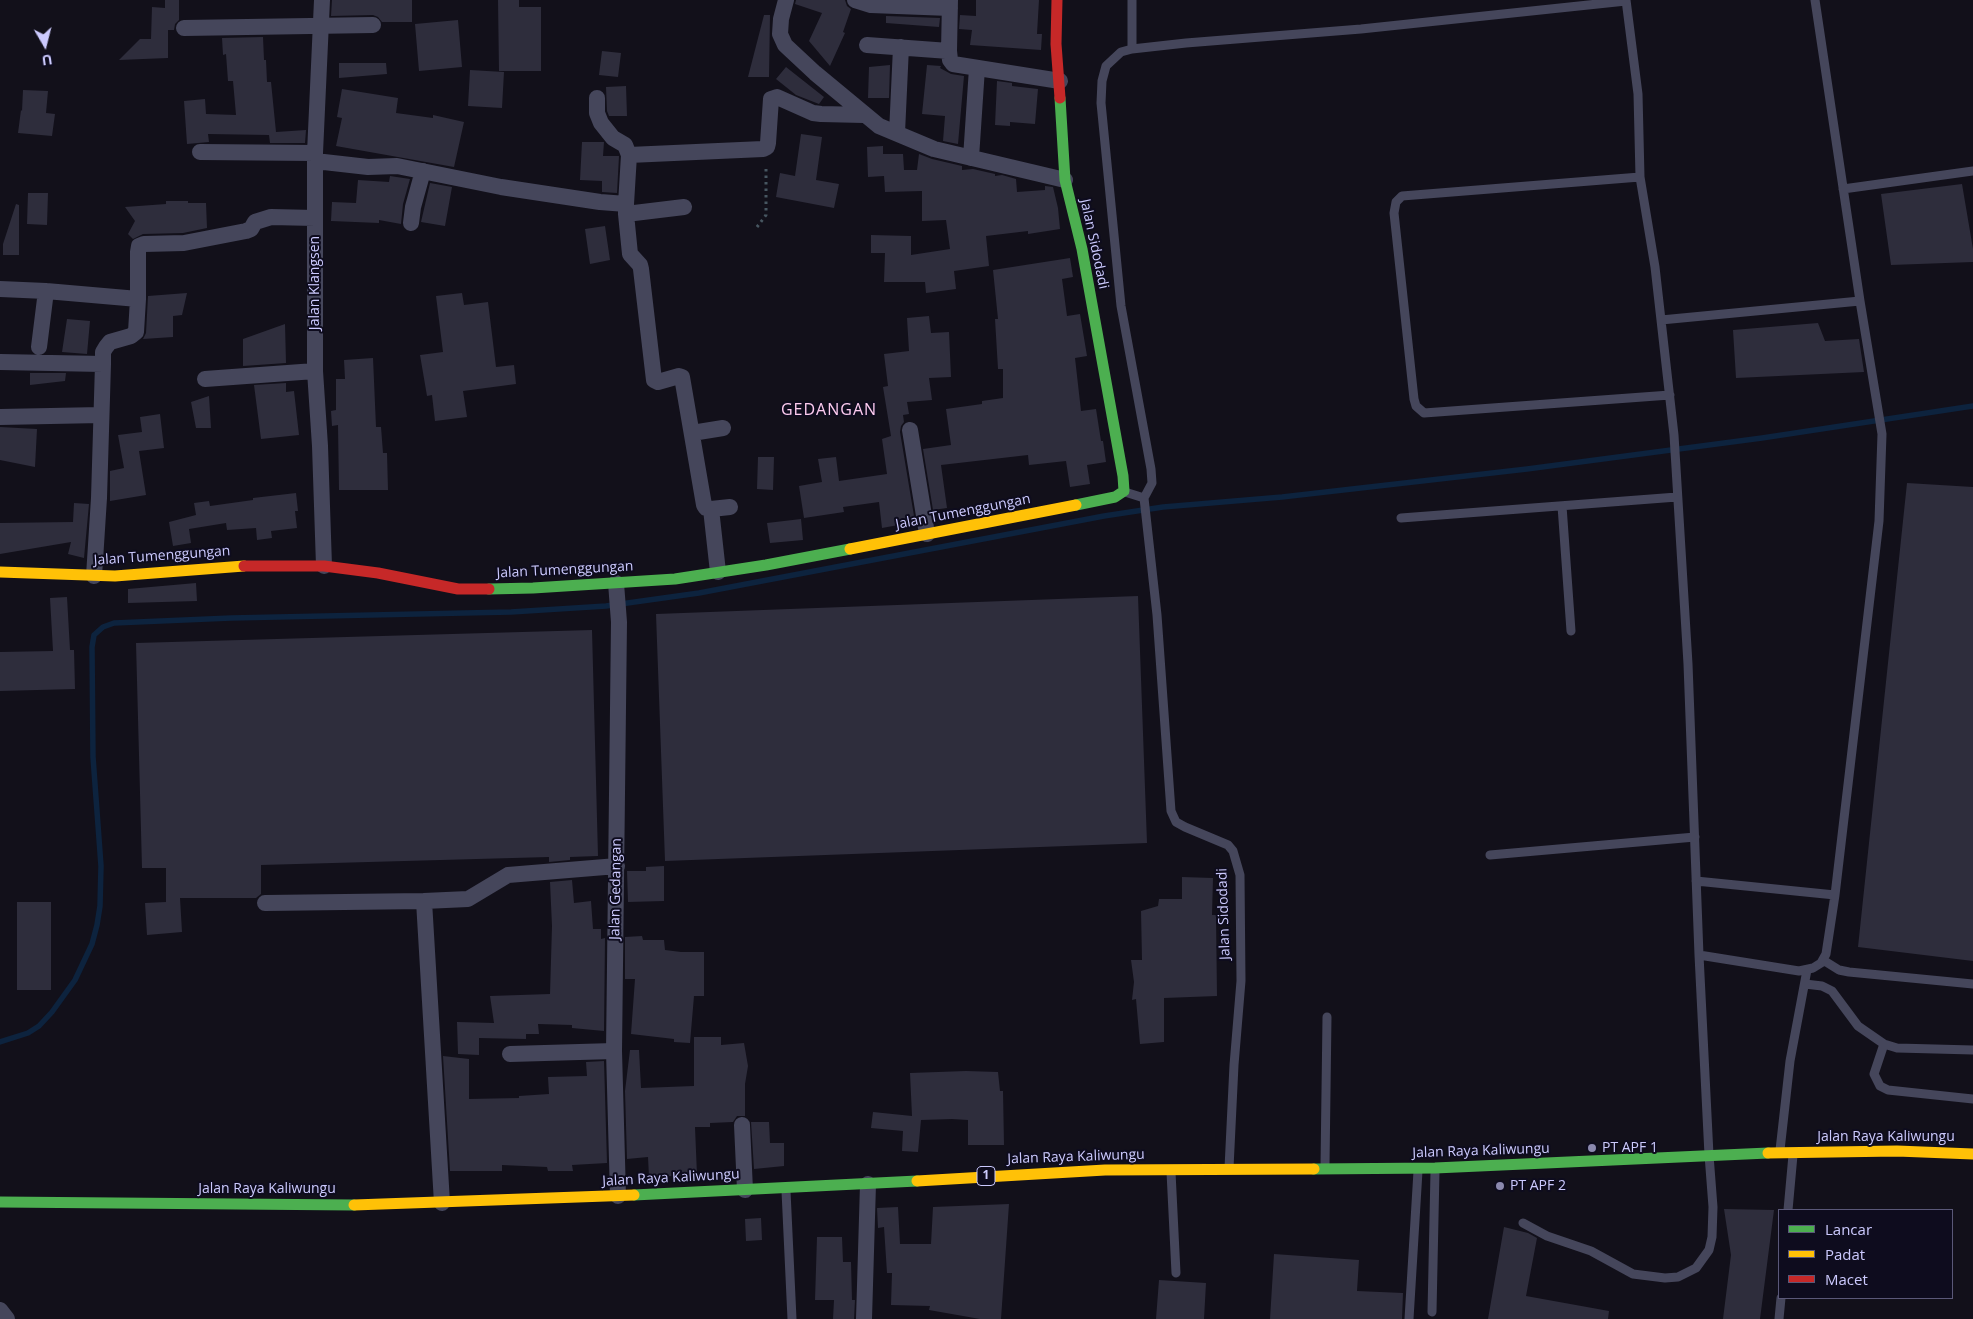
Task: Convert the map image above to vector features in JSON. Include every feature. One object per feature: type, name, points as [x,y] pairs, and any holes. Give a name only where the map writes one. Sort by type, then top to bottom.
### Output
[{"type":"main road","name":"Jalan Sidodadi","points":[[1057,0],[1056,44],[1060,81],[1065,180],[1082,249],[1124,491]]},
{"type":"main road","name":"Jalan Tumenggungan","points":[[0,572],[115,576],[234,566],[324,566],[378,573],[458,589],[616,589],[927,534],[1115,497],[1124,491]]},
{"type":"main road","name":"Jalan Raya Kaliwungu","points":[[1,1206],[442,1203],[868,1184],[1086,1171],[1229,1168],[1435,1168],[1709,1155],[1897,1150],[1973,1154]]},
{"type":"street","name":"Jalan Klangsen","points":[[322,0],[315,157],[315,371],[320,446],[324,566]]},
{"type":"street","points":[[786,0],[780,19],[780,34],[786,45],[859,115],[879,126],[934,148],[1065,180]]},
{"type":"street","points":[[854,0],[871,5],[950,4],[950,60],[953,64],[1060,81]]},
{"type":"street","points":[[184,28],[322,24],[373,25]]},
{"type":"street","points":[[867,45],[950,51]]},
{"type":"street","points":[[897,133],[901,48]]},
{"type":"street","points":[[971,158],[977,68]]},
{"type":"street","points":[[629,156],[763,149],[767,147],[771,99],[774,97],[813,112],[859,115]]},
{"type":"street","points":[[597,98],[600,123],[613,138],[625,145],[629,156],[626,209],[630,254],[641,269],[654,380],[658,382],[679,376],[684,384],[704,505],[706,508],[711,509],[730,507]]},
{"type":"street","points":[[200,152],[315,157],[368,167],[398,166],[501,187],[600,202],[626,209],[684,207]]},
{"type":"street","points":[[411,223],[422,171]]},
{"type":"street","points":[[94,576],[100,498],[103,352],[110,342],[131,336],[136,332],[139,246],[144,244],[184,243],[246,231],[255,222],[272,217],[315,218]]},
{"type":"street","points":[[0,289],[138,299]]},
{"type":"street","points":[[39,347],[46,291]]},
{"type":"street","points":[[0,362],[103,364]]},
{"type":"street","points":[[204,379],[315,371]]},
{"type":"street","points":[[0,417],[101,415]]},
{"type":"street","points":[[692,433],[723,428]]},
{"type":"street","points":[[910,430],[927,534]]},
{"type":"street","points":[[711,509],[718,572]]},
{"type":"street","name":"Jalan Gedangan","points":[[616,589],[620,622],[614,1051],[618,1196]]},
{"type":"street","points":[[265,903],[468,899],[508,875],[616,866]]},
{"type":"street","points":[[424,901],[442,1203]]},
{"type":"street","points":[[510,1054],[614,1051]]},
{"type":"street","points":[[742,1125],[745,1190]]},
{"type":"street","points":[[864,1319],[868,1184]]},
{"type":"street","points":[[0,1310],[6,1319]]},
{"type":"lane","points":[[1132,0],[1132,49]]},
{"type":"lane","points":[[1124,491],[1144,501],[1152,483],[1152,469],[1121,306],[1101,103],[1102,81],[1106,66],[1121,52],[1186,42],[1361,29],[1626,0],[1638,94],[1640,177],[1655,267],[1674,435],[1688,664],[1699,956],[1713,1207],[1712,1237],[1709,1250],[1696,1268],[1678,1277],[1665,1278],[1632,1274],[1591,1251],[1547,1236],[1523,1223]]},
{"type":"lane","points":[[1699,956],[1799,971],[1807,970],[1821,963],[1826,954],[1879,521],[1882,434],[1814,0]]},
{"type":"lane","points":[[1843,189],[1973,171]]},
{"type":"lane","points":[[1640,177],[1402,196],[1396,202],[1394,212],[1414,399],[1416,406],[1424,413],[1670,395]]},
{"type":"lane","points":[[1661,320],[1860,301]]},
{"type":"lane","points":[[1401,518],[1677,497]]},
{"type":"lane","name":"Jalan Sidodadi","points":[[1144,501],[1157,615],[1171,812],[1176,822],[1228,845],[1233,851],[1240,875],[1241,981],[1234,1065],[1229,1168]]},
{"type":"lane","points":[[1562,506],[1571,631]]},
{"type":"lane","points":[[1490,854],[1695,837]]},
{"type":"lane","points":[[1696,881],[1834,895]]},
{"type":"lane","points":[[1823,960],[1839,970],[1849,972],[1973,984]]},
{"type":"lane","points":[[1780,1153],[1790,1061],[1807,970]]},
{"type":"lane","points":[[1805,984],[1822,986],[1832,991],[1858,1026],[1884,1044],[1897,1048],[1973,1050]]},
{"type":"lane","points":[[1325,1168],[1327,1017]]},
{"type":"lane","points":[[1884,1044],[1874,1074],[1880,1086],[1888,1090],[1973,1099]]},
{"type":"lane","points":[[1788,1209],[1793,1152]]},
{"type":"lane","points":[[1409,1319],[1418,1168]]},
{"type":"lane","points":[[1432,1312],[1435,1168]]},
{"type":"lane","points":[[1170,1169],[1176,1273]]},
{"type":"lane","points":[[786,1188],[792,1319]]},
{"type":"lane","points":[[1779,1319],[1781,1299]]},
{"type":"path","points":[[757,227],[766,215],[767,147]]},
{"type":"building","points":[[165,0],[179,0],[179,20],[175,24],[174,30],[168,30],[168,58],[119,60],[140,39],[151,39],[152,7],[165,8]]},
{"type":"building","points":[[332,0],[412,0],[412,22],[382,22],[373,15],[331,16]]},
{"type":"building","points":[[498,0],[519,0],[519,7],[541,7],[541,71],[499,71]]},
{"type":"building","points":[[796,0],[845,0],[847,6],[851,9],[843,32],[845,33],[830,66],[809,41],[822,13],[795,4]]},
{"type":"building","points":[[976,0],[1039,0],[1037,34],[1042,34],[1041,50],[970,45],[972,30],[959,29],[960,15],[976,16]]},
{"type":"building","points":[[764,15],[770,15],[769,77],[748,77]]},
{"type":"building","points":[[886,16],[940,18],[939,27],[886,23]]},
{"type":"building","points":[[458,20],[462,67],[419,71],[415,24]]},
{"type":"building","points":[[263,37],[267,82],[271,82],[276,132],[306,130],[305,143],[270,143],[269,135],[208,134],[209,142],[187,144],[184,101],[205,99],[206,114],[236,115],[233,81],[228,81],[226,54],[223,55],[222,38]]},
{"type":"building","points":[[602,51],[621,53],[618,77],[599,75]]},
{"type":"building","points":[[339,63],[386,63],[387,74],[339,78]]},
{"type":"building","points":[[890,65],[889,98],[868,98],[869,67]]},
{"type":"building","points":[[927,65],[941,66],[940,68],[951,74],[964,76],[958,144],[943,141],[945,116],[922,114]]},
{"type":"building","points":[[786,67],[824,97],[819,104],[796,95],[776,79]]},
{"type":"building","points":[[470,70],[504,72],[502,108],[468,106]]},
{"type":"building","points":[[997,81],[1012,83],[1012,86],[1038,89],[1035,124],[1010,122],[1010,126],[995,125]]},
{"type":"building","points":[[626,86],[627,116],[609,116],[606,87]]},
{"type":"building","points":[[342,89],[398,98],[396,113],[433,118],[433,115],[464,122],[454,167],[336,146],[342,118],[337,117]]},
{"type":"building","points":[[23,90],[48,91],[46,113],[55,114],[52,136],[18,133]]},
{"type":"building","points":[[801,134],[822,137],[816,180],[839,184],[834,208],[776,197],[780,173],[795,176]]},
{"type":"building","points":[[582,142],[604,142],[603,156],[619,156],[617,193],[602,192],[602,181],[580,180]]},
{"type":"building","points":[[883,146],[883,154],[903,154],[904,170],[917,170],[919,154],[962,166],[962,170],[973,169],[995,174],[995,176],[1002,175],[1016,179],[1017,192],[1045,190],[1045,186],[1053,187],[1060,229],[1028,234],[1028,231],[986,236],[989,266],[954,271],[956,289],[926,293],[925,282],[884,282],[885,253],[871,253],[871,235],[911,236],[911,255],[950,249],[946,220],[922,221],[922,191],[885,192],[884,176],[868,177],[867,147]]},
{"type":"building","points":[[390,176],[410,179],[403,204],[401,224],[379,220],[379,223],[331,221],[332,202],[356,203],[358,180],[389,182]]},
{"type":"building","points":[[430,183],[452,187],[445,226],[421,222]]},
{"type":"building","points":[[1962,184],[1973,249],[1973,262],[1891,265],[1881,194]]},
{"type":"building","points":[[28,193],[48,193],[47,225],[27,224]]},
{"type":"building","points":[[166,201],[206,203],[207,228],[183,233],[143,234],[133,239],[128,234],[135,221],[125,207],[166,204]]},
{"type":"building","points":[[16,204],[19,205],[19,255],[3,255],[3,244]]},
{"type":"building","points":[[605,226],[610,260],[590,264],[585,229]]},
{"type":"building","points":[[1070,258],[1073,277],[1062,279],[1067,316],[1080,314],[1087,356],[1075,358],[1081,411],[1096,409],[1106,462],[1087,465],[1090,484],[1070,487],[1066,461],[1029,465],[1028,455],[941,465],[947,508],[933,510],[923,449],[951,445],[946,409],[982,404],[982,401],[1003,398],[1003,369],[998,369],[995,319],[998,319],[993,270]]},
{"type":"building","points":[[187,293],[182,315],[173,316],[173,337],[143,339],[146,333],[148,296]]},
{"type":"building","points":[[462,293],[464,305],[488,302],[496,367],[514,365],[516,384],[463,391],[467,417],[435,421],[432,395],[427,396],[420,355],[443,352],[436,296]]},
{"type":"building","points":[[929,316],[931,333],[949,332],[951,377],[929,378],[932,400],[907,402],[909,414],[903,415],[904,422],[900,432],[915,522],[882,528],[879,502],[843,507],[844,512],[804,518],[799,486],[822,482],[818,459],[836,457],[839,481],[887,474],[882,439],[891,436],[883,387],[888,386],[884,354],[909,351],[907,318]]},
{"type":"building","points":[[67,319],[90,321],[87,354],[62,352]]},
{"type":"building","points":[[1818,323],[1825,341],[1859,339],[1864,372],[1736,378],[1733,330]]},
{"type":"building","points":[[285,324],[286,363],[243,366],[243,339]]},
{"type":"building","points":[[373,358],[376,427],[381,427],[383,453],[387,453],[388,490],[339,490],[338,425],[332,426],[331,411],[336,410],[336,379],[345,379],[344,360]]},
{"type":"building","points":[[30,373],[66,373],[65,381],[30,385]]},
{"type":"building","points":[[286,383],[286,392],[294,391],[299,435],[261,439],[254,385]]},
{"type":"building","points":[[209,396],[211,428],[196,428],[191,402]]},
{"type":"building","points":[[160,414],[164,448],[139,451],[146,495],[110,501],[110,471],[124,468],[118,435],[142,432],[140,417]]},
{"type":"building","points":[[0,427],[37,429],[35,467],[0,460]]},
{"type":"building","points":[[758,457],[774,457],[773,490],[757,489]]},
{"type":"building","points":[[1907,483],[1973,487],[1973,961],[1858,947]]},
{"type":"building","points":[[296,493],[298,511],[295,511],[297,528],[271,531],[272,538],[257,540],[256,528],[227,530],[226,523],[189,529],[191,543],[173,546],[169,522],[196,515],[194,503],[209,501],[210,506]]},
{"type":"building","points":[[74,503],[89,504],[84,558],[68,554],[71,542],[0,554],[0,523],[73,522]]},
{"type":"building","points":[[801,519],[803,540],[770,543],[767,523]]},
{"type":"building","points":[[196,583],[197,601],[128,603],[128,589]]},
{"type":"building","points":[[1138,596],[1147,843],[665,861],[656,614]]},
{"type":"building","points":[[67,597],[70,650],[74,650],[75,689],[0,691],[0,652],[53,651],[50,598]]},
{"type":"building","points":[[592,630],[598,856],[570,857],[570,860],[549,862],[549,857],[261,865],[261,894],[256,898],[180,898],[182,932],[147,935],[145,903],[166,902],[166,868],[142,868],[136,643]]},
{"type":"building","points":[[664,866],[664,901],[628,902],[627,871],[646,871],[646,867]]},
{"type":"building","points":[[1182,877],[1213,878],[1212,915],[1216,915],[1217,996],[1164,998],[1164,1042],[1140,1044],[1136,999],[1132,1000],[1134,982],[1131,960],[1142,960],[1141,911],[1158,906],[1159,899],[1182,899]]},
{"type":"building","points":[[572,880],[574,903],[591,901],[593,929],[601,929],[601,939],[605,938],[604,1031],[572,1028],[572,1025],[538,1024],[539,1034],[526,1034],[526,1039],[479,1038],[479,1055],[458,1054],[457,1022],[494,1023],[490,996],[550,994],[552,926],[550,882]]},
{"type":"building","points":[[17,902],[51,902],[51,990],[17,990]]},
{"type":"building","points":[[642,936],[643,940],[664,940],[665,950],[704,952],[704,996],[694,996],[690,1043],[674,1042],[674,1039],[631,1034],[635,979],[625,979],[625,937]]},
{"type":"building","points":[[694,1037],[721,1037],[721,1045],[744,1043],[748,1066],[745,1084],[745,1116],[737,1116],[733,1122],[710,1123],[710,1127],[695,1127],[697,1175],[649,1177],[648,1157],[627,1159],[625,1091],[630,1050],[639,1050],[641,1088],[694,1086]]},
{"type":"building","points":[[443,1056],[469,1059],[469,1099],[519,1098],[519,1096],[549,1094],[548,1077],[587,1076],[586,1062],[604,1061],[607,1163],[572,1165],[573,1171],[548,1171],[547,1167],[502,1165],[502,1171],[450,1171]]},
{"type":"building","points":[[998,1072],[1000,1091],[1003,1091],[1004,1145],[968,1145],[968,1120],[921,1120],[918,1152],[902,1151],[903,1131],[871,1128],[873,1112],[912,1116],[910,1073]]},
{"type":"building","points":[[751,1122],[769,1122],[770,1143],[784,1143],[784,1166],[754,1169]]},
{"type":"building","points":[[1009,1204],[1001,1319],[980,1319],[929,1310],[930,1306],[891,1305],[892,1273],[887,1273],[884,1227],[878,1228],[877,1208],[898,1207],[900,1244],[931,1244],[933,1207]]},
{"type":"building","points":[[1724,1209],[1774,1210],[1760,1319],[1723,1319],[1731,1255]]},
{"type":"building","points":[[761,1218],[762,1240],[746,1241],[745,1219]]},
{"type":"building","points":[[1504,1227],[1528,1233],[1537,1238],[1526,1296],[1609,1311],[1608,1319],[1488,1319]]},
{"type":"building","points":[[817,1237],[842,1237],[843,1262],[851,1262],[852,1300],[855,1300],[854,1319],[833,1319],[834,1300],[815,1300]]},
{"type":"building","points":[[1274,1254],[1359,1260],[1357,1291],[1403,1293],[1402,1319],[1270,1319]]},
{"type":"building","points":[[1159,1280],[1206,1283],[1204,1319],[1156,1319]]},
{"type":"waterway","points":[[0,1042],[28,1033],[39,1026],[52,1012],[75,980],[92,944],[100,906],[101,866],[93,757],[92,647],[94,635],[103,627],[114,623],[231,618],[511,612],[606,606],[699,593],[1104,516],[1163,507],[1282,497],[1527,469],[1762,438],[1973,406]]},
{"type":"traffic: fast","points":[[1060,98],[1065,180],[1082,249],[1123,476],[1124,491],[1115,497],[1076,505]]},
{"type":"traffic: fast","points":[[489,589],[675,579],[766,565],[850,549]]},
{"type":"traffic: fast","points":[[1314,1169],[1435,1168],[1768,1153]]},
{"type":"traffic: fast","points":[[634,1195],[917,1181]]},
{"type":"traffic: fast","points":[[0,1202],[354,1205]]},
{"type":"traffic: slow","points":[[850,549],[1076,505]]},
{"type":"traffic: slow","points":[[0,572],[115,576],[244,566]]},
{"type":"traffic: slow","points":[[1768,1153],[1897,1151],[1973,1154]]},
{"type":"traffic: slow","points":[[917,1181],[1105,1170],[1314,1169]]},
{"type":"traffic: slow","points":[[354,1205],[634,1195]]},
{"type":"traffic: jam","points":[[1057,0],[1056,44],[1060,98]]},
{"type":"traffic: jam","points":[[244,566],[324,566],[378,573],[458,589],[489,589]]},
{"type":"place","name":"PT APF 1","points":[[1592,1148]]},
{"type":"place","name":"PT APF 2","points":[[1500,1186]]},
{"type":"district","name":"GEDANGAN","points":[[829,410]]}]
